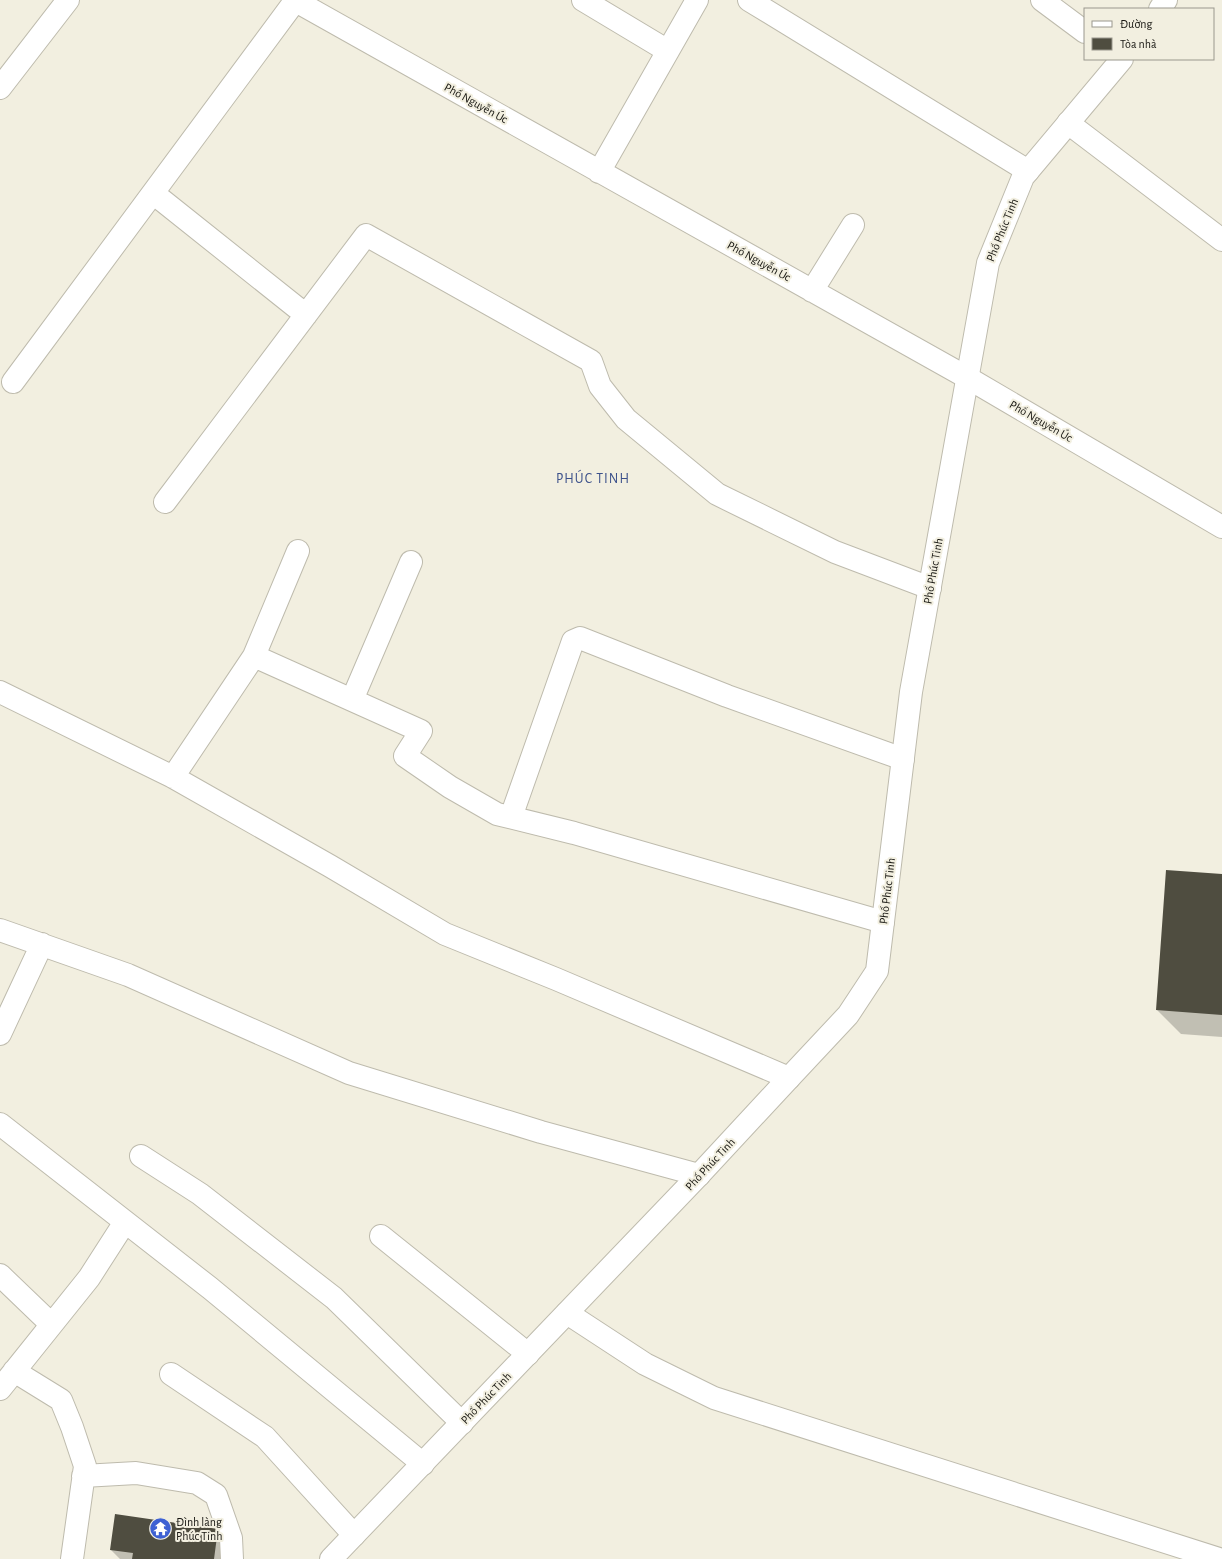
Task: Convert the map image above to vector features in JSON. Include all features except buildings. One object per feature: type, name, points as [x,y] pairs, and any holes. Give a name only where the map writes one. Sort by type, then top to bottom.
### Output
[{"type":"street","points":[[0,88],[68,0]]},
{"type":"street","points":[[13,382],[294,0]]},
{"type":"street","name":"Phố Nguyễn Úc","points":[[294,0],[322,7],[599,172],[968,378],[1222,527]]},
{"type":"street","points":[[583,0],[668,51]]},
{"type":"street","points":[[599,172],[697,0]]},
{"type":"street","points":[[749,0],[1028,171]]},
{"type":"street","points":[[1042,0],[1084,31]]},
{"type":"street","name":"Phố Phúc Tinh","points":[[331,1559],[699,1175],[848,1015],[877,971],[911,692],[988,263],[1023,177],[1121,60]]},
{"type":"street","points":[[1068,123],[1222,240]]},
{"type":"street","points":[[153,193],[306,315]]},
{"type":"street","points":[[812,291],[852,225]]},
{"type":"street","points":[[165,502],[366,235],[591,361],[600,386],[626,419],[717,494],[835,552],[930,588]]},
{"type":"street","points":[[173,777],[254,656],[298,551]]},
{"type":"street","points":[[352,700],[411,562]]},
{"type":"street","points":[[511,817],[573,641],[580,638],[727,696],[903,759]]},
{"type":"street","points":[[254,656],[421,730],[405,756],[450,787],[497,814],[883,922]]},
{"type":"street","points":[[0,692],[173,777],[330,866],[445,934],[556,978],[789,1078]]},
{"type":"street","points":[[0,930],[128,975],[349,1073],[541,1132],[699,1175]]},
{"type":"street","points":[[0,1034],[42,944]]},
{"type":"street","points":[[0,1124],[210,1288],[423,1464]]},
{"type":"street","points":[[141,1156],[200,1194],[334,1298],[462,1423]]},
{"type":"street","points":[[0,1389],[89,1278],[125,1222]]},
{"type":"street","points":[[381,1236],[528,1354]]},
{"type":"street","points":[[0,1275],[51,1324]]},
{"type":"street","points":[[567,1313],[645,1364],[714,1398],[1219,1559]]},
{"type":"street","points":[[14,1371],[61,1400],[72,1427],[84,1466],[72,1559]]},
{"type":"street","points":[[171,1374],[265,1437],[354,1536]]},
{"type":"street","points":[[83,1476],[136,1473],[197,1483],[216,1495],[231,1538],[232,1559]]},
{"type":"place","name":"Đình làng Phúc Tinh","points":[[161,1529]]},
{"type":"district","name":"PHÚC TINH","points":[[593,478]]}]
